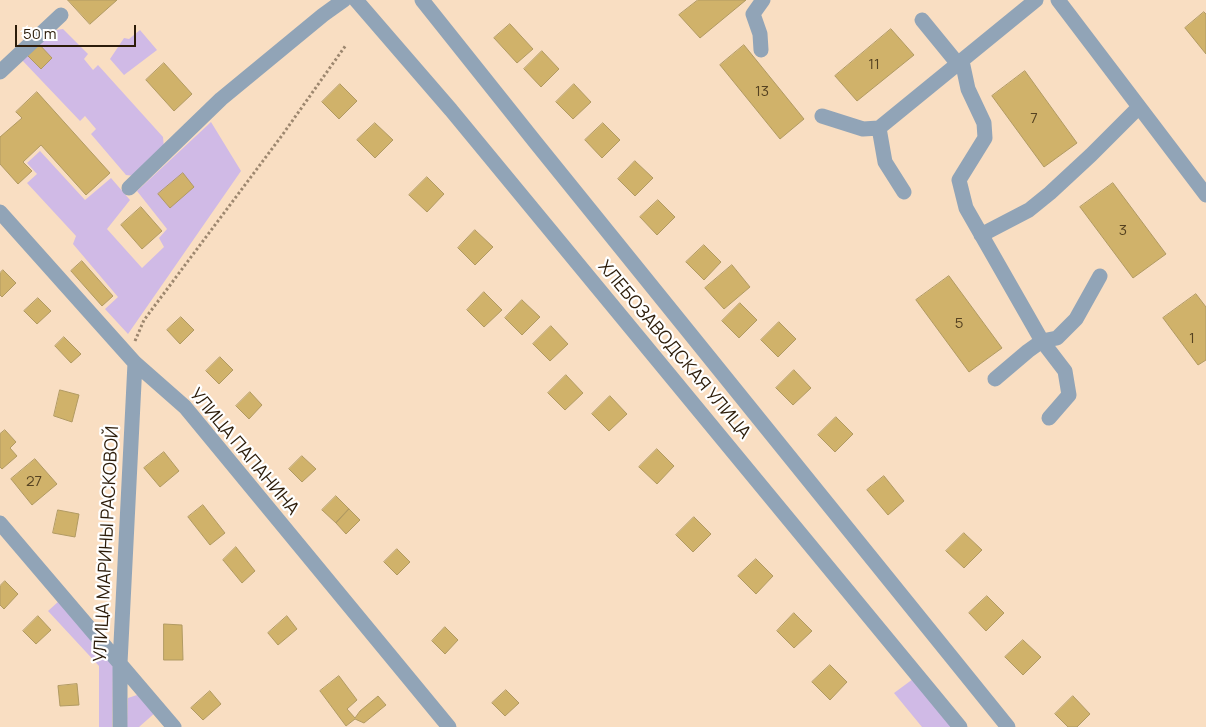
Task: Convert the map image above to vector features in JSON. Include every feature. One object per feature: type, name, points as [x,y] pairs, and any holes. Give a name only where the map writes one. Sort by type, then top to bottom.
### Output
[{"type":"street","name":"ХЛЕБОЗАВОДСКАЯ УЛИЦА","points":[[356,0],[451,110],[960,727]]},
{"type":"street","points":[[422,0],[1008,727]]},
{"type":"street","points":[[761,50],[760,34],[754,14],[763,0]]},
{"type":"street","points":[[822,116],[863,129],[880,128],[1036,0]]},
{"type":"street","points":[[1058,0],[1206,195]]},
{"type":"street","points":[[129,188],[221,99],[336,2]]},
{"type":"street","points":[[0,72],[61,15]]},
{"type":"street","points":[[922,20],[960,62],[968,89],[984,123],[985,138],[959,180],[966,208],[1042,341],[1065,371],[1069,395],[1049,418]]},
{"type":"street","points":[[981,235],[1028,210],[1050,193],[1139,107]]},
{"type":"street","points":[[880,128],[884,162],[904,192]]},
{"type":"street","name":"УЛИЦА ПАПАНИНА","points":[[0,212],[132,360],[184,408],[449,727]]},
{"type":"street","points":[[995,380],[1042,341],[1057,338],[1076,319],[1100,276]]},
{"type":"street","name":"УЛИЦА МАРИНЫ РАСКОВОЙ","points":[[120,727],[120,663],[132,360]]},
{"type":"street","points":[[0,523],[174,727]]},
{"type":"path","points":[[132,360],[144,320],[283,134],[346,45]]},
{"type":"shaded area","points":[[63,29],[88,54],[84,59],[93,70],[98,65],[163,137],[164,148],[135,176],[126,175],[91,134],[96,129],[85,116],[80,121],[21,59],[49,31]]},
{"type":"shaded area","points":[[140,30],[157,50],[124,75],[110,59],[124,38],[129,39]]},
{"type":"shaded area","points":[[211,122],[241,171],[128,334],[105,309],[118,297],[73,244],[76,236],[27,183],[37,174],[27,163],[40,151],[85,200],[111,178],[130,200],[107,229],[142,268],[164,247],[159,238],[167,229],[137,191]]},
{"type":"shaded area","points":[[59,601],[109,659],[113,667],[112,727],[99,727],[99,666],[48,611]]},
{"type":"shaded area","points":[[913,679],[952,727],[922,727],[894,693]]},
{"type":"shaded area","points":[[137,695],[156,712],[139,727],[127,727],[128,698]]},
{"type":"building","points":[[68,0],[117,0],[90,24]]},
{"type":"building","points":[[698,0],[746,0],[700,38],[679,15]]},
{"type":"building","points":[[1204,12],[1206,14],[1206,54],[1185,28]]},
{"type":"building","points":[[510,24],[533,49],[517,63],[494,38]]},
{"type":"building","points":[[891,29],[914,55],[857,101],[835,76]]},
{"type":"building","points":[[37,42],[52,58],[41,69],[25,53]]},
{"type":"building","points":[[744,45],[804,119],[780,139],[720,65]]},
{"type":"building","points":[[542,51],[559,69],[541,87],[524,69]]},
{"type":"building","points":[[164,63],[192,94],[174,111],[146,80]]},
{"type":"building","points":[[1025,71],[1077,143],[1044,167],[992,96]]},
{"type":"building","points":[[340,84],[357,101],[339,119],[322,102]]},
{"type":"building","points":[[574,84],[591,102],[573,119],[556,102]]},
{"type":"building","points":[[37,92],[110,173],[86,195],[41,145],[23,162],[32,171],[18,184],[0,164],[0,137],[22,118],[16,112]]},
{"type":"building","points":[[375,123],[393,140],[375,158],[357,140]]},
{"type":"building","points":[[603,123],[620,140],[602,158],[585,140]]},
{"type":"building","points":[[635,161],[653,178],[635,196],[618,179]]},
{"type":"building","points":[[183,173],[194,187],[170,208],[158,194]]},
{"type":"building","points":[[427,177],[444,194],[427,212],[409,195]]},
{"type":"building","points":[[1113,183],[1166,254],[1133,278],[1080,207]]},
{"type":"building","points":[[658,200],[675,217],[657,235],[640,217]]},
{"type":"building","points":[[141,207],[162,231],[142,249],[121,225]]},
{"type":"building","points":[[475,230],[493,247],[475,265],[458,248]]},
{"type":"building","points":[[704,245],[721,262],[704,280],[686,262]]},
{"type":"building","points":[[82,261],[113,296],[102,306],[71,271]]},
{"type":"building","points":[[732,265],[750,287],[724,309],[705,288]]},
{"type":"building","points":[[3,270],[16,283],[2,297],[0,295],[0,273]]},
{"type":"building","points":[[949,276],[1002,348],[969,372],[916,300]]},
{"type":"building","points":[[484,292],[502,310],[484,327],[467,310]]},
{"type":"building","points":[[1196,294],[1206,307],[1206,360],[1198,365],[1163,318]]},
{"type":"building","points":[[38,298],[51,311],[37,324],[24,311]]},
{"type":"building","points":[[522,300],[540,317],[522,335],[505,318]]},
{"type":"building","points":[[740,303],[757,320],[739,338],[722,321]]},
{"type":"building","points":[[181,317],[194,330],[180,344],[167,330]]},
{"type":"building","points":[[779,322],[796,339],[778,357],[761,340]]},
{"type":"building","points":[[551,326],[568,344],[550,361],[533,344]]},
{"type":"building","points":[[64,337],[81,354],[71,363],[55,346]]},
{"type":"building","points":[[220,357],[233,370],[219,384],[206,371]]},
{"type":"building","points":[[794,370],[811,388],[793,405],[776,388]]},
{"type":"building","points":[[566,375],[583,393],[565,410],[548,393]]},
{"type":"building","points":[[60,390],[79,395],[72,422],[54,416]]},
{"type":"building","points":[[250,392],[262,405],[249,419],[236,406]]},
{"type":"building","points":[[610,396],[627,414],[609,431],[592,414]]},
{"type":"building","points":[[836,417],[853,434],[835,452],[818,435]]},
{"type":"building","points":[[5,430],[16,442],[10,448],[17,456],[2,469],[0,467],[0,434]]},
{"type":"building","points":[[657,449],[674,466],[657,484],[639,467]]},
{"type":"building","points":[[164,452],[179,471],[160,487],[144,468]]},
{"type":"building","points":[[302,456],[316,469],[302,482],[289,469]]},
{"type":"building","points":[[35,459],[57,484],[32,505],[11,479]]},
{"type":"building","points":[[884,476],[904,501],[888,515],[867,490]]},
{"type":"building","points":[[336,496],[349,509],[336,523],[322,510]]},
{"type":"building","points":[[203,505],[225,533],[210,545],[188,517]]},
{"type":"building","points":[[349,509],[360,520],[346,534],[336,523]]},
{"type":"building","points":[[58,510],[79,514],[75,537],[53,533]]},
{"type":"building","points":[[694,517],[711,534],[693,552],[676,535]]},
{"type":"building","points":[[964,533],[982,550],[964,568],[946,551]]},
{"type":"building","points":[[236,547],[255,571],[242,583],[223,560]]},
{"type":"building","points":[[397,549],[410,562],[397,575],[384,562]]},
{"type":"building","points":[[756,559],[773,576],[756,594],[738,576]]},
{"type":"building","points":[[5,581],[18,594],[4,609],[0,605],[0,586]]},
{"type":"building","points":[[987,596],[1004,613],[986,631],[969,613]]},
{"type":"building","points":[[794,613],[812,631],[794,648],[777,631]]},
{"type":"building","points":[[38,616],[51,630],[36,644],[23,631]]},
{"type":"building","points":[[287,616],[297,629],[278,645],[268,633]]},
{"type":"building","points":[[164,624],[182,625],[183,660],[164,660]]},
{"type":"building","points":[[445,627],[458,640],[445,654],[432,641]]},
{"type":"building","points":[[1023,640],[1041,657],[1023,675],[1005,657]]},
{"type":"building","points":[[830,665],[847,682],[830,700],[812,682]]},
{"type":"building","points":[[339,676],[357,700],[347,709],[355,718],[360,711],[378,696],[386,705],[364,723],[355,719],[346,726],[320,691]]},
{"type":"building","points":[[77,684],[79,705],[60,706],[58,686]]},
{"type":"building","points":[[506,690],[519,703],[505,716],[492,703]]},
{"type":"building","points":[[210,691],[221,704],[203,720],[191,708]]},
{"type":"building","points":[[1073,696],[1090,714],[1077,727],[1068,727],[1055,714]]}]
